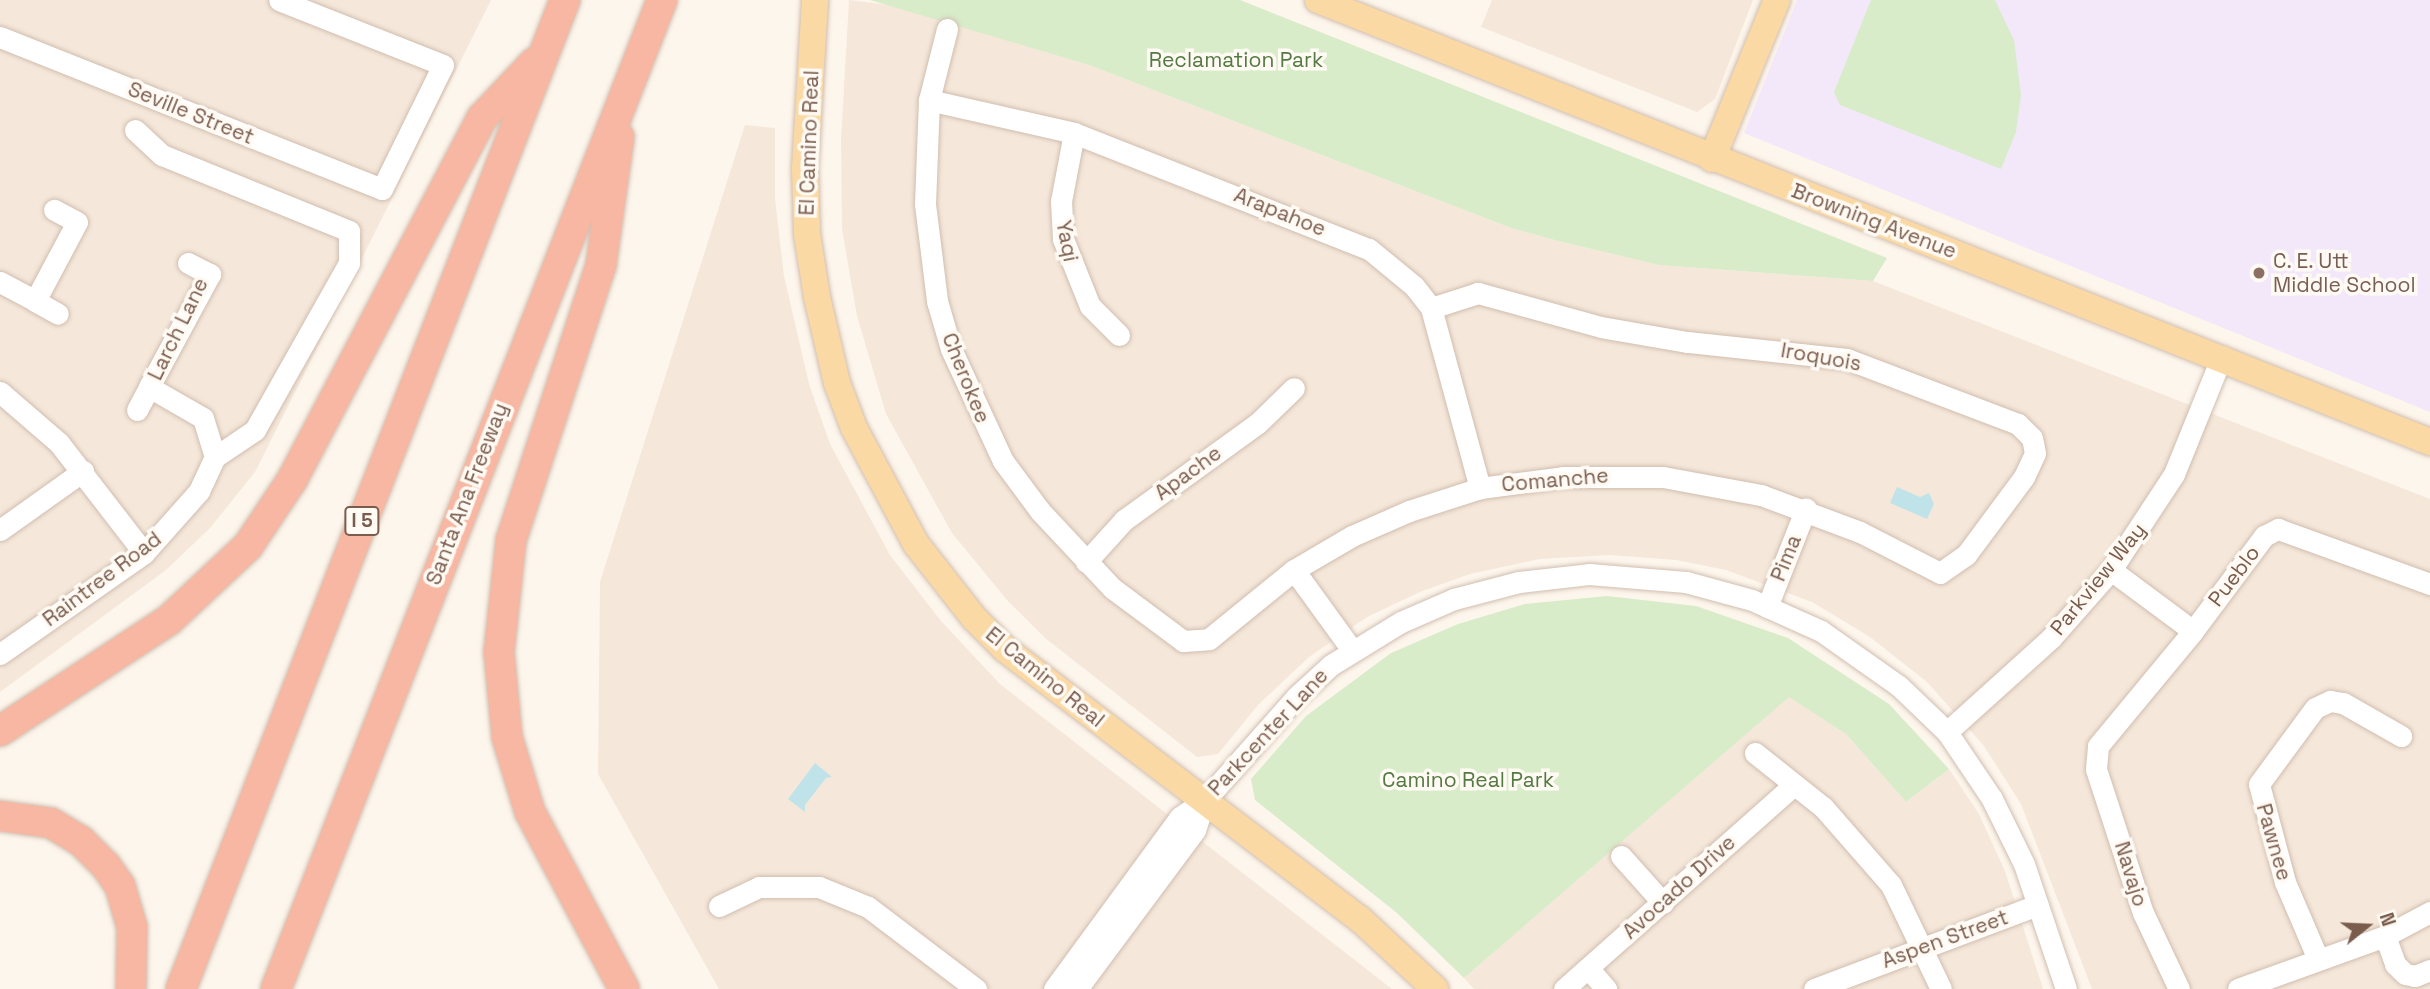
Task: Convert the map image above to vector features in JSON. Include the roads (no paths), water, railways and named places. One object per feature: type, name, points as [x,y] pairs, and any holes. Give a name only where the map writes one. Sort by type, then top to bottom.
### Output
[{"type":"highway","name":"I 5","points":[[181,989],[565,0]]},
{"type":"highway","name":"Santa Ana Freeway","points":[[276,989],[662,0]]},
{"type":"highway","points":[[0,731],[169,620],[248,546],[292,480],[482,118],[544,53]]},
{"type":"highway","points":[[624,989],[530,812],[507,737],[499,652],[511,540],[601,265],[627,86]]},
{"type":"highway","points":[[0,816],[51,823],[81,841],[106,866],[120,886],[132,927],[131,989]]},
{"type":"main road","name":"El Camino Real","points":[[815,0],[805,169],[807,234],[837,383],[876,474],[937,573],[1005,649],[1360,919],[1435,989]]},
{"type":"main road","points":[[1712,159],[1777,0]]},
{"type":"main road","name":"Browning Avenue","points":[[1332,2],[1712,159],[2222,356],[2430,442]]},
{"type":"street","name":"Seville Street","points":[[0,37],[382,190],[443,65],[279,0]]},
{"type":"street","name":"Cherokee","points":[[947,29],[929,100],[926,217],[937,301],[951,349],[1003,461],[1040,512],[1086,562],[1172,635],[1193,643]]},
{"type":"street","name":"Arapahoe","points":[[929,100],[1074,133],[1368,249],[1414,286],[1431,308],[1480,488]]},
{"type":"street","points":[[135,130],[162,155],[349,231],[349,263],[254,430],[215,457]]},
{"type":"street","name":"Yaqi","points":[[1074,133],[1061,201],[1063,239],[1090,306],[1119,335]]},
{"type":"street","points":[[35,301],[77,222],[54,210]]},
{"type":"street","name":"Larch Lane","points":[[188,263],[210,274],[149,387],[203,418],[215,457]]},
{"type":"street","points":[[0,282],[58,314]]},
{"type":"street","name":"Iroquois","points":[[1431,308],[1478,293],[1614,329],[1687,342],[1847,359],[2018,424],[2034,446],[2024,477],[1966,555],[1941,573]]},
{"type":"street","name":"Parkview Way","points":[[1947,732],[2051,638],[2111,570],[2174,474],[2222,356]]},
{"type":"street","points":[[137,410],[149,387]]},
{"type":"street","name":"Apache","points":[[1086,562],[1124,520],[1258,423],[1294,388]]},
{"type":"street","points":[[0,392],[32,415],[83,471],[144,553]]},
{"type":"street","name":"Raintree Road","points":[[0,654],[144,553],[199,491],[215,457]]},
{"type":"street","points":[[0,530],[83,471]]},
{"type":"street","name":"Comanche","points":[[1193,643],[1209,639],[1294,570],[1397,516],[1480,488],[1563,477],[1663,477],[1718,485],[1806,508],[1941,573]]},
{"type":"street","name":"Pima","points":[[1766,607],[1806,508]]},
{"type":"street","name":"Pueblo","points":[[2095,756],[2264,536],[2277,529],[2430,584]]},
{"type":"street","points":[[1294,570],[1352,650]]},
{"type":"street","points":[[2111,570],[2193,631]]},
{"type":"street","name":"Parkcenter Lane","points":[[1054,989],[1180,817],[1205,800],[1296,697],[1352,650],[1454,600],[1558,576],[1656,577],[1720,589],[1766,607],[1856,653],[1947,732],[1992,799],[2038,905],[2066,989]]},
{"type":"street","name":"Pawnee","points":[[2318,959],[2285,882],[2259,784],[2315,708],[2330,701],[2343,703],[2401,736]]},
{"type":"street","points":[[1755,753],[1823,807],[1891,885],[1941,989]]},
{"type":"street","name":"Navajo","points":[[2095,756],[2143,913],[2179,989]]},
{"type":"street","name":"Avocado Drive","points":[[1564,989],[1794,785]]},
{"type":"street","name":"Parkcenter Lane","points":[[1077,989],[1195,830],[1205,800]]},
{"type":"street","points":[[1621,856],[1663,903]]},
{"type":"street","points":[[719,906],[759,887],[819,887],[867,907],[976,989]]},
{"type":"street","name":"Aspen Street","points":[[1814,989],[2038,905]]},
{"type":"street","points":[[2238,989],[2426,923]]},
{"type":"street","points":[[2385,936],[2395,964],[2405,974],[2415,976],[2430,970]]},
{"type":"street","points":[[1588,968],[1606,989]]},
{"type":"water","points":[[1897,487],[1920,497],[1929,493],[1934,504],[1927,519],[1890,503]]},
{"type":"water","points":[[815,763],[832,777],[826,778],[805,805],[805,812],[788,799]]},
{"type":"place","name":"C. E. Utt Middle School","points":[[2259,273]]},
{"type":"park label","name":"Reclamation Park","points":[[1236,60]]},
{"type":"park label","name":"Camino Real Park","points":[[1468,780]]}]
